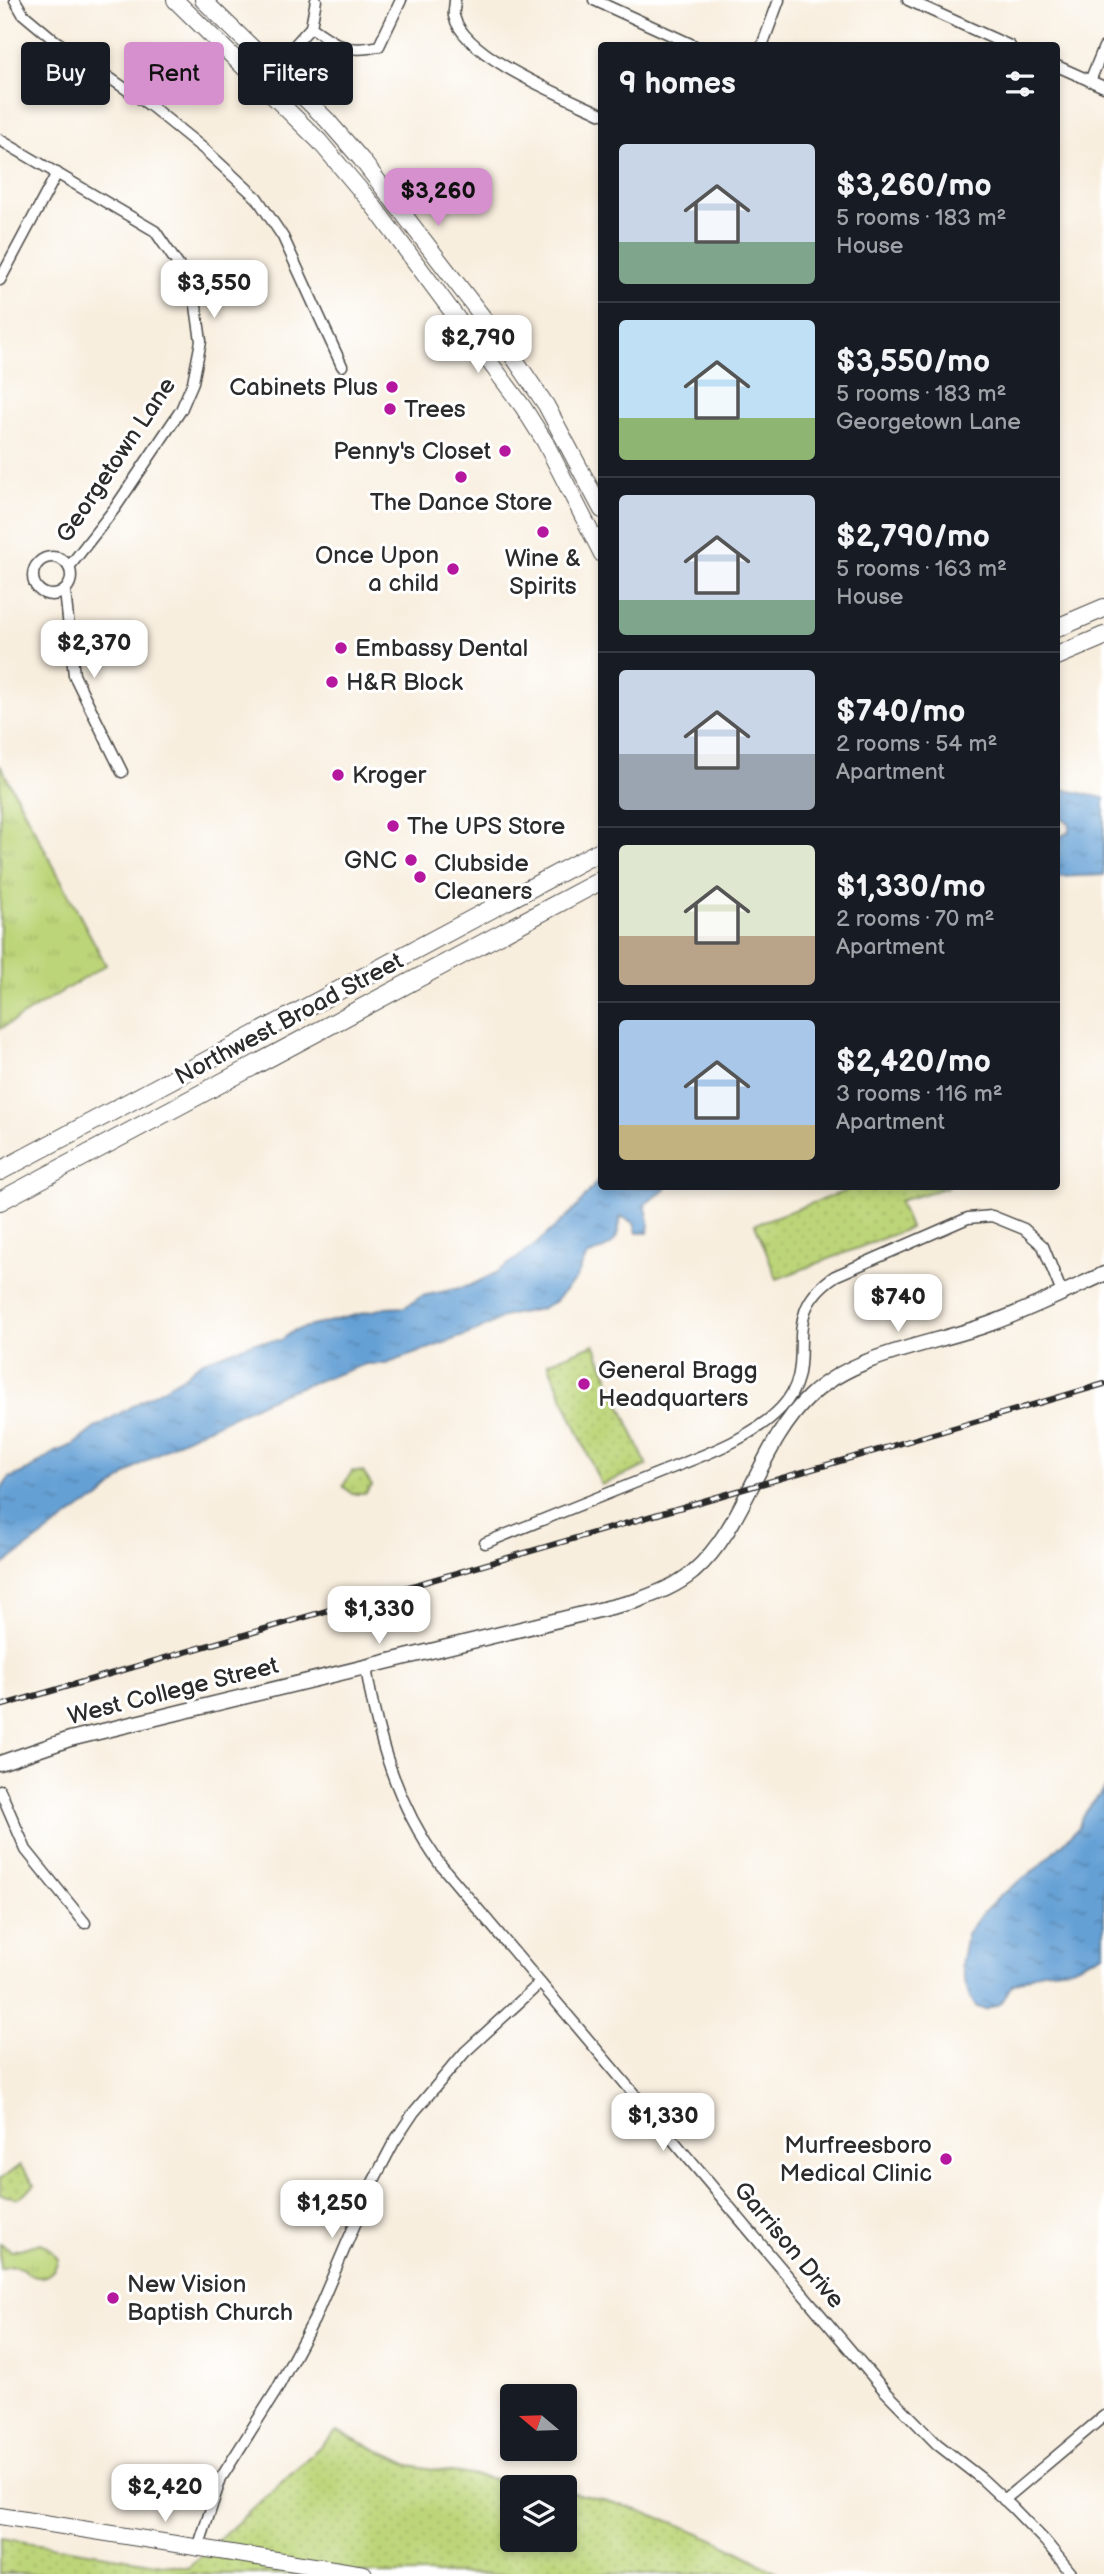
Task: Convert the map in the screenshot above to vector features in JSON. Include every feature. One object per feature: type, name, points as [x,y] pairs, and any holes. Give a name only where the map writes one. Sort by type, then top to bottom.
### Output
[{"type":"main road","points":[[175,0],[318,141],[361,191],[523,407],[545,442],[598,546]]},
{"type":"main road","points":[[203,0],[246,42]]},
{"type":"main road","points":[[312,105],[326,118],[376,179],[512,355],[546,405],[598,502]]},
{"type":"main road","points":[[361,191],[376,179]]},
{"type":"main road","points":[[1060,627],[1104,608]]},
{"type":"main road","points":[[1060,655],[1104,636]]},
{"type":"main road","name":"Northwest Broad Street","points":[[0,1171],[598,852]]},
{"type":"main road","name":"Northwest Broad Street","points":[[0,1201],[598,882]]},
{"type":"main road","points":[[470,920],[482,944]]},
{"type":"main road","points":[[380,968],[392,992]]},
{"type":"main road","points":[[260,1032],[273,1055]]},
{"type":"main road","points":[[0,2516],[198,2548],[306,2569],[364,2574]]},
{"type":"street","points":[[15,0],[23,14],[53,39],[152,107],[205,150],[257,198],[282,237],[342,366]]},
{"type":"street","points":[[297,42],[311,27],[316,0]]},
{"type":"street","points":[[311,27],[347,50],[379,46],[401,0]]},
{"type":"street","points":[[455,0],[454,16],[466,36],[488,55],[510,70],[598,112]]},
{"type":"street","points":[[594,0],[686,42]]},
{"type":"street","points":[[763,42],[779,0]]},
{"type":"street","points":[[908,0],[1001,42]]},
{"type":"street","points":[[1090,81],[1104,47]]},
{"type":"street","points":[[1060,67],[1104,87]]},
{"type":"street","name":"Georgetown Lane","points":[[0,140],[155,231],[183,272],[196,306],[201,341],[193,382],[181,410],[115,508],[69,567]]},
{"type":"street","points":[[0,280],[57,173]]},
{"type":"street","points":[[65,591],[53,595],[37,587],[33,575],[38,564],[49,558],[61,559],[69,567],[71,580],[65,591],[74,675],[122,772]]},
{"type":"street","points":[[485,1543],[736,1441],[780,1409],[794,1391],[801,1370],[800,1324],[806,1306],[818,1287],[835,1276],[968,1218],[992,1216],[1024,1228],[1043,1246],[1062,1293]]},
{"type":"street","name":"West College Street","points":[[0,1763],[70,1739],[636,1601],[671,1588],[693,1572],[711,1553],[727,1530],[790,1418],[811,1395],[835,1377],[863,1362],[993,1323],[1104,1274]]},
{"type":"street","name":"Garrison Drive","points":[[366,1667],[371,1700],[390,1773],[421,1837],[439,1863],[884,2390],[937,2444],[1004,2500],[1045,2541],[1072,2574]]},
{"type":"street","points":[[0,1790],[26,1850],[85,1923]]},
{"type":"street","points":[[198,2548],[221,2478],[276,2391],[308,2331],[373,2182],[394,2142],[414,2112],[466,2052],[540,1983]]},
{"type":"street","points":[[1004,2500],[1104,2416]]},
{"type":"green space","points":[[0,765],[106,965],[0,1029]]},
{"type":"green space","points":[[848,1190],[938,1190],[899,1201],[910,1228],[777,1279],[755,1224]]},
{"type":"green space","points":[[594,1344],[647,1466],[601,1485],[548,1363]]},
{"type":"green space","points":[[352,1471],[363,1472],[372,1486],[365,1494],[352,1494],[343,1486]]},
{"type":"green space","points":[[20,2165],[35,2185],[18,2198],[0,2195],[0,2180]]},
{"type":"green space","points":[[41,2243],[58,2259],[51,2273],[38,2277],[15,2266],[0,2269],[0,2244],[12,2251]]},
{"type":"green space","points":[[337,2431],[409,2465],[500,2480],[500,2552],[577,2552],[577,2493],[676,2523],[728,2546],[778,2574],[0,2574],[0,2538],[188,2568]]},
{"type":"water","points":[[1060,789],[1104,798],[1104,875],[1060,877],[1060,836],[1069,832],[1070,824],[1064,819],[1060,820]]},
{"type":"water","points":[[598,1180],[598,1190],[665,1190],[645,1204],[649,1221],[648,1233],[637,1233],[634,1223],[621,1216],[613,1243],[587,1256],[575,1280],[554,1302],[540,1309],[505,1316],[477,1331],[386,1364],[366,1364],[280,1394],[178,1442],[134,1468],[99,1499],[84,1506],[0,1567],[0,1491],[9,1478],[73,1445],[96,1427],[183,1377],[201,1362],[255,1342],[281,1340],[295,1330],[384,1308],[405,1307],[422,1296],[469,1286],[496,1273],[534,1246],[578,1206]]},
{"type":"water","points":[[1104,1789],[1104,1953],[1072,1968],[1042,1971],[1012,1985],[1000,2004],[985,2010],[977,2007],[969,1996],[961,1965],[967,1934],[1000,1896],[1041,1865],[1079,1827],[1082,1816]]},
{"type":"railway","points":[[0,1706],[1104,1384]]},
{"type":"place","name":"Cabinets Plus","points":[[392,387]]},
{"type":"place","name":"Trees","points":[[390,409]]},
{"type":"place","name":"Penny's Closet","points":[[505,451]]},
{"type":"place","name":"The Dance Store","points":[[461,477]]},
{"type":"place","name":"Wine & Spirits","points":[[543,532]]},
{"type":"place","name":"Once Upon a child","points":[[453,569]]},
{"type":"place","name":"Embassy Dental","points":[[341,648]]},
{"type":"place","name":"H&R Block","points":[[332,682]]},
{"type":"place","name":"Kroger","points":[[338,775]]},
{"type":"place","name":"The UPS Store","points":[[393,826]]},
{"type":"place","name":"GNC","points":[[411,860]]},
{"type":"place","name":"Clubside Cleaners","points":[[420,877]]},
{"type":"place","name":"General Bragg Headquarters","points":[[584,1384]]},
{"type":"place","name":"Murfreesboro Medical Clinic","points":[[946,2159]]},
{"type":"place","name":"New Vision Baptish Church","points":[[113,2298]]}]
